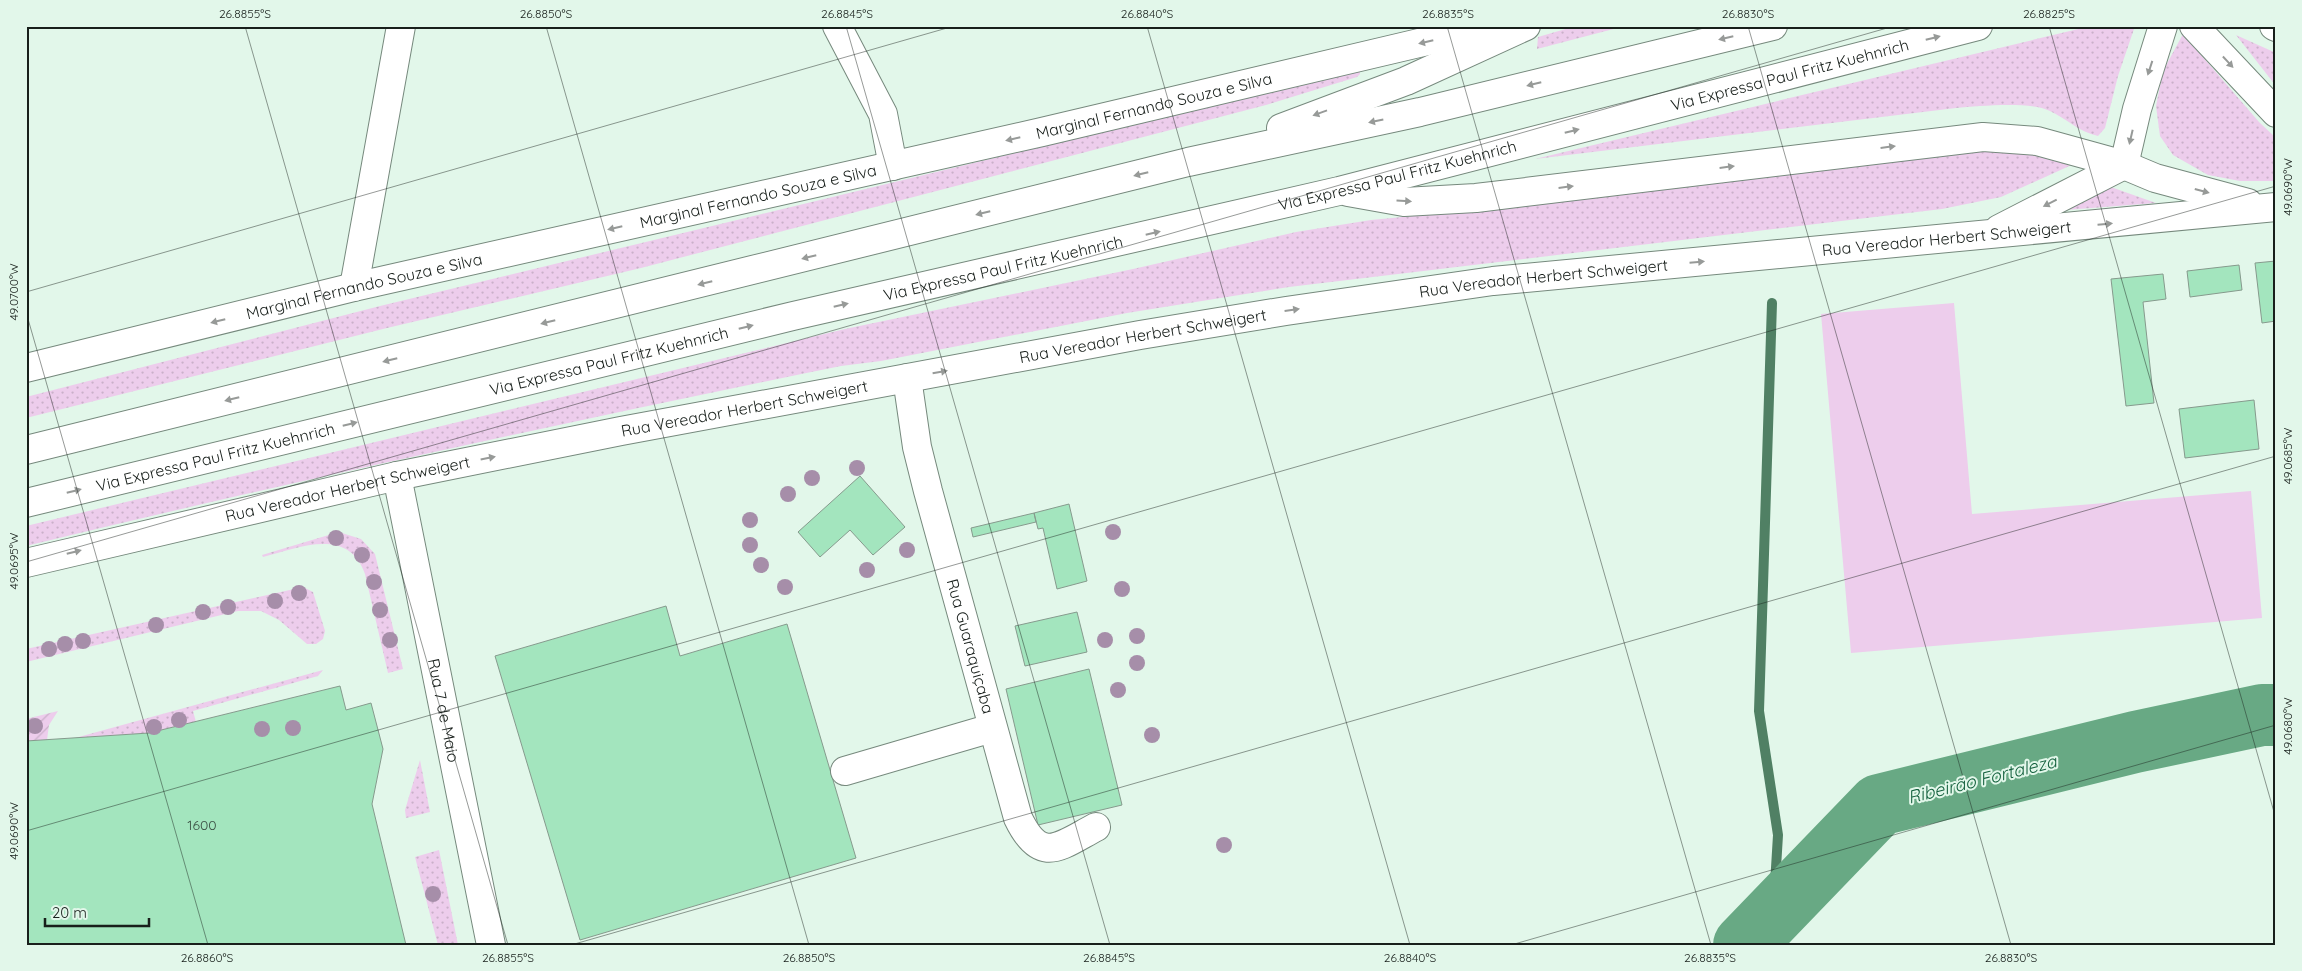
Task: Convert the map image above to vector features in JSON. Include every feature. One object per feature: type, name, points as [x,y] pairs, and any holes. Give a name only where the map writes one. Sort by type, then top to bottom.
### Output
[{"type":"main road","points":[[354,287],[401,26]]},
{"type":"main road","points":[[837,26],[883,114],[893,166]]},
{"type":"main road","name":"Marginal Fernando Souza e Silva","points":[[26,368],[354,287],[893,166],[1491,26]]},
{"type":"main road","points":[[1188,162],[1406,80],[1526,26]]},
{"type":"main road","points":[[26,450],[1188,162],[1420,112],[1773,26]]},
{"type":"main road","name":"Via Expressa Paul Fritz Kuehnrich","points":[[26,503],[793,316],[1339,191],[1978,26]]},
{"type":"main road","points":[[2124,165],[2137,109],[2163,26]]},
{"type":"main road","points":[[2194,26],[2276,113]]},
{"type":"main road","points":[[1339,191],[1404,202],[1476,198],[1983,137],[2037,141],[2124,165],[2154,178],[2270,207]]},
{"type":"main road","points":[[1986,235],[2124,165]]},
{"type":"main road","name":"Rua Vereador Herbert Schweigert","points":[[26,563],[397,476],[621,431],[1267,314],[1493,282],[2270,207]]},
{"type":"main road","name":"Rua Guaraquiçaba","points":[[907,378],[917,447],[1018,818],[1028,837],[1043,848],[1058,847],[1096,827]]},
{"type":"main road","name":"Rua 7 de Maio","points":[[397,476],[492,945]]},
{"type":"main road","points":[[845,771],[992,728]]},
{"type":"shaded area","points":[[1576,26],[1625,26],[1537,49],[1538,37]]},
{"type":"shaded area","points":[[2091,26],[2135,26],[2118,76],[2105,128],[2098,136],[2085,132],[2056,114],[2041,108],[2017,105],[1991,105],[1535,159]]},
{"type":"shaded area","points":[[2183,34],[2259,122],[2276,138],[2276,181],[2240,181],[2208,175],[2173,155],[2160,136],[2156,106],[2163,71]]},
{"type":"shaded area","points":[[2236,35],[2276,53],[2276,86]]},
{"type":"shaded area","points":[[1360,70],[1360,74],[1357,77],[1266,105],[641,268],[387,328],[26,418],[26,397],[380,306]]},
{"type":"shaded area","points":[[2022,149],[2076,163],[2001,197],[1942,209],[1289,287],[1127,313],[881,361],[841,366],[433,452],[26,546],[26,526],[845,329],[1133,269],[1296,232],[1371,220],[1476,210],[1967,152]]},
{"type":"shaded area","points":[[2108,186],[2156,203],[2066,210]]},
{"type":"shaded area","points":[[1954,303],[1972,514],[2251,491],[2262,618],[1851,653],[1821,314]]},
{"type":"shaded area","points":[[342,533],[361,539],[375,554],[403,669],[388,673],[365,574],[357,559],[347,550],[335,545],[321,544],[263,557],[262,555],[332,534]]},
{"type":"shaded area","points":[[303,587],[313,592],[325,631],[323,639],[316,644],[307,644],[279,620],[261,611],[238,611],[26,662],[26,649]]},
{"type":"shaded area","points":[[323,670],[318,676],[193,711],[196,722],[149,733],[75,738]]},
{"type":"shaded area","points":[[58,711],[49,725],[47,740],[26,741],[26,719]]},
{"type":"shaded area","points":[[420,760],[430,812],[406,818],[405,810]]},
{"type":"shaded area","points":[[439,850],[458,945],[438,945],[415,857]]},
{"type":"building","points":[[2276,261],[2276,321],[2262,323],[2255,263]]},
{"type":"building","points":[[2239,265],[2242,290],[2190,297],[2187,271]]},
{"type":"building","points":[[2163,274],[2166,299],[2143,302],[2154,403],[2126,406],[2111,279]]},
{"type":"building","points":[[2254,400],[2259,449],[2185,458],[2179,409]]},
{"type":"building","points":[[860,476],[905,527],[873,555],[850,530],[820,557],[798,532]]},
{"type":"building","points":[[1069,504],[1087,581],[1057,589],[1043,528],[1038,529],[1034,513]]},
{"type":"building","points":[[1034,513],[1036,522],[973,537],[971,528]]},
{"type":"building","points":[[666,606],[680,656],[787,624],[856,858],[580,940],[495,656]]},
{"type":"building","points":[[1077,612],[1087,652],[1025,666],[1015,626]]},
{"type":"building","points":[[1089,669],[1122,805],[1038,825],[1006,689]]},
{"type":"building","points":[[340,686],[346,710],[371,703],[383,749],[372,804],[406,945],[26,945],[26,741],[149,733]]},
{"type":"waterway","points":[[1772,303],[1759,711],[1778,835],[1773,917]]},
{"type":"waterway","name":"Ribeirão Fortaleza","points":[[1744,945],[1879,805],[2135,742],[2262,715],[2276,715]]}]
